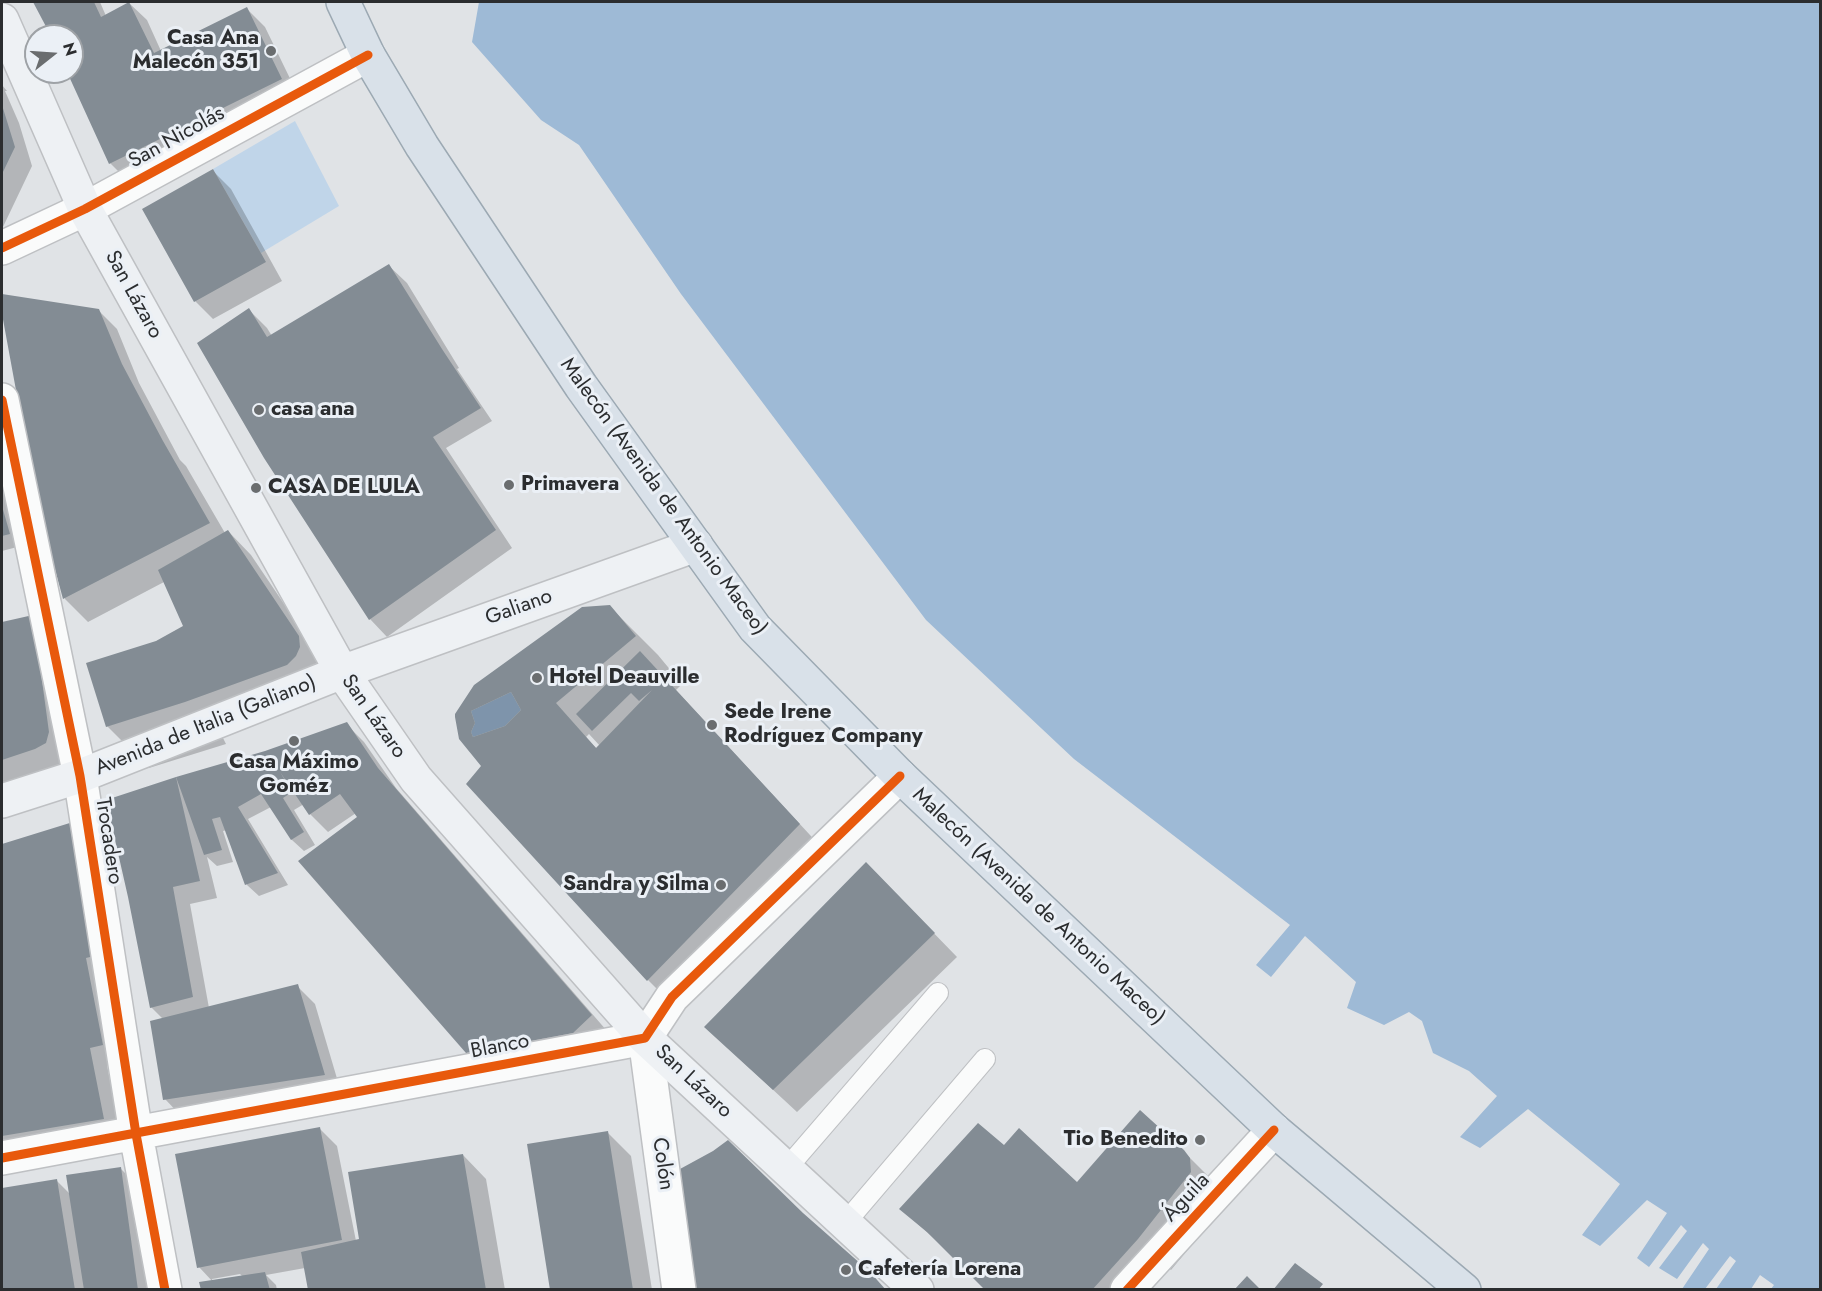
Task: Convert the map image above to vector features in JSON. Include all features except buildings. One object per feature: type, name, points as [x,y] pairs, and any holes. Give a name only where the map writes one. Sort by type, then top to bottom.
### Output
[{"type":"highway","name":"Malecón (Avenida de Antonio Maceo)","points":[[343,2],[368,55],[422,146],[575,376],[755,628],[900,776],[1274,1130],[1464,1290]]},
{"type":"main road","name":"San Lázaro","points":[[2,20],[85,208],[342,672],[416,779],[645,1038],[917,1290]]},
{"type":"main road","name":"Galiano","points":[[342,672],[696,545]]},
{"type":"main road","name":"Avenida de Italia (Galiano)","points":[[2,801],[80,776],[342,672]]},
{"type":"street","name":"San Nicolás","points":[[2,248],[85,208],[368,55]]},
{"type":"street","name":"Trocadero","points":[[2,400],[80,776],[136,1134],[165,1290]]},
{"type":"street","points":[[645,1038],[672,997],[900,776]]},
{"type":"street","name":"Blanco","points":[[2,1158],[645,1038]]},
{"type":"street","name":"Colón","points":[[645,1038],[679,1290]]},
{"type":"street","name":"Águila","points":[[1127,1290],[1274,1130]]},
{"type":"lane","points":[[787,1168],[938,993]]},
{"type":"lane","points":[[846,1222],[985,1059]]},
{"type":"shaded area","points":[[479,2],[1820,2],[1820,1289],[1771,1289],[1774,1285],[1760,1275],[1751,1289],[1716,1289],[1736,1261],[1730,1256],[1705,1289],[1682,1289],[1709,1249],[1703,1243],[1677,1279],[1659,1268],[1687,1231],[1681,1225],[1649,1267],[1637,1258],[1667,1213],[1647,1200],[1600,1246],[1582,1235],[1620,1184],[1528,1109],[1480,1148],[1460,1137],[1497,1096],[1469,1071],[1433,1053],[1422,1021],[1409,1012],[1384,1025],[1347,1008],[1356,982],[1305,936],[1271,977],[1256,965],[1290,925],[1074,759],[926,620],[681,294],[579,145],[541,120],[472,42]]},
{"type":"shaded area","points":[[295,121],[339,206],[261,253],[213,169]]},
{"type":"shaded area","points":[[511,692],[521,710],[505,726],[473,737],[471,732],[475,723],[471,711]]},
{"type":"cycle path","points":[[2,248],[85,209],[368,55]]},
{"type":"cycle path","points":[[2,400],[80,776],[136,1134],[165,1290]]},
{"type":"cycle path","points":[[2,1158],[645,1038],[672,997],[900,776]]},
{"type":"cycle path","points":[[1127,1290],[1274,1130]]},
{"type":"place","name":"Casa Ana Malecón 351","points":[[271,51]]},
{"type":"place","name":"casa ana","points":[[259,410]]},
{"type":"place","name":"Primavera","points":[[509,485]]},
{"type":"place","name":"CASA DE LULA","points":[[256,488]]},
{"type":"place","name":"Hotel Deauville","points":[[537,678]]},
{"type":"place","name":"Sede Irene Rodríguez Company","points":[[712,725]]},
{"type":"place","name":"Casa Máximo Goméz","points":[[294,741]]},
{"type":"place","name":"Sandra y Silma","points":[[721,885]]},
{"type":"place","name":"Tio Benedito","points":[[1200,1140]]},
{"type":"place","name":"Cafetería Lorena","points":[[846,1270]]}]
